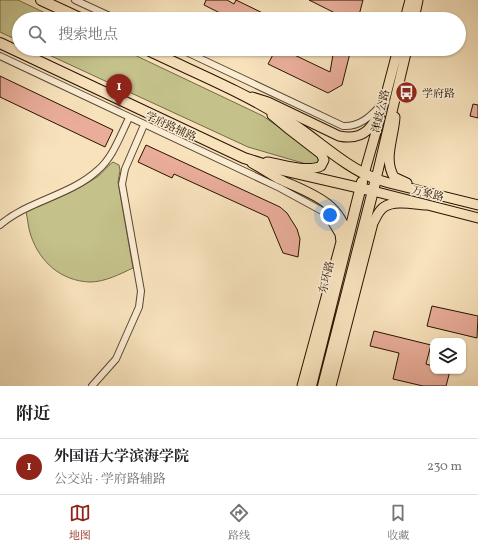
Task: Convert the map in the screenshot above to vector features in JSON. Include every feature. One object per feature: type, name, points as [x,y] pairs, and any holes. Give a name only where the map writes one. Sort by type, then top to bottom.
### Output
[{"type":"highway","points":[[41,0],[67,12]]},
{"type":"highway","points":[[0,43],[12,49]]},
{"type":"highway","points":[[28,56],[244,158],[282,170],[372,191]]},
{"type":"highway","points":[[161,56],[263,105],[287,120],[351,166],[376,179],[323,386]]},
{"type":"highway","name":"东环路","points":[[311,386],[364,174]]},
{"type":"main road","points":[[407,12],[410,0]]},
{"type":"main road","points":[[415,12],[418,0]]},
{"type":"main road","name":"津歧公路","points":[[376,179],[397,56]]},
{"type":"main road","name":"津歧公路","points":[[364,174],[405,56]]},
{"type":"main road","points":[[238,92],[268,102],[336,134],[346,137],[355,137],[367,131],[389,102]]},
{"type":"main road","points":[[389,102],[394,125],[389,160],[390,170],[394,177],[430,194]]},
{"type":"main road","points":[[244,158],[314,169],[318,168],[323,163],[324,160],[322,154],[290,130],[263,105]]},
{"type":"main road","points":[[244,158],[276,177],[315,195],[328,203],[345,227],[348,240]]},
{"type":"main road","name":"万象路","points":[[376,179],[478,205]]},
{"type":"main road","name":"万象路","points":[[372,191],[478,218]]},
{"type":"main road","points":[[331,386],[373,223],[377,214],[383,208],[391,205],[425,205]]},
{"type":"main road","points":[[302,386],[341,242],[340,234],[330,219]]},
{"type":"street","points":[[75,0],[101,12]]},
{"type":"street","name":"学府路辅路","points":[[0,56],[301,199],[324,212],[330,219]]},
{"type":"street","points":[[195,56],[343,126],[351,127],[362,123],[389,102]]},
{"type":"street","points":[[0,225],[8,218],[84,182],[99,170],[112,154],[129,118]]},
{"type":"street","points":[[92,386],[116,359],[139,307],[141,291],[122,184],[125,169],[144,125]]},
{"type":"shaded area","points":[[0,0],[18,0],[43,12],[12,12],[12,38],[0,32]]},
{"type":"shaded area","points":[[51,56],[137,56],[263,116],[317,154],[319,161],[313,166],[248,147]]},
{"type":"shaded area","points":[[113,162],[119,165],[120,170],[118,182],[133,268],[96,282],[80,281],[70,278],[53,268],[40,254],[29,230],[26,212],[63,196],[89,182]]},
{"type":"building","points":[[206,0],[227,0],[234,4],[236,0],[261,12],[218,12],[204,5]]},
{"type":"building","points":[[309,0],[363,0],[360,12],[333,12]]},
{"type":"building","points":[[272,56],[297,56],[330,72],[333,56],[349,56],[342,85],[328,93],[268,64]]},
{"type":"building","points":[[0,76],[113,130],[105,147],[0,97]]},
{"type":"building","points":[[473,104],[478,105],[478,118],[470,116]]},
{"type":"building","points":[[146,145],[280,207],[287,213],[297,229],[300,239],[298,257],[283,253],[268,217],[174,174],[172,178],[138,162]]},
{"type":"building","points":[[432,306],[478,316],[477,338],[427,326]]},
{"type":"building","points":[[374,331],[430,345],[426,364],[430,365],[430,374],[449,374],[446,386],[423,386],[393,379],[399,353],[370,346]]},
{"type":"place","name":"学府路","points":[[407,93]]},
{"type":"place","name":"外国语大学滨海学院","points":[[119,107]]}]
